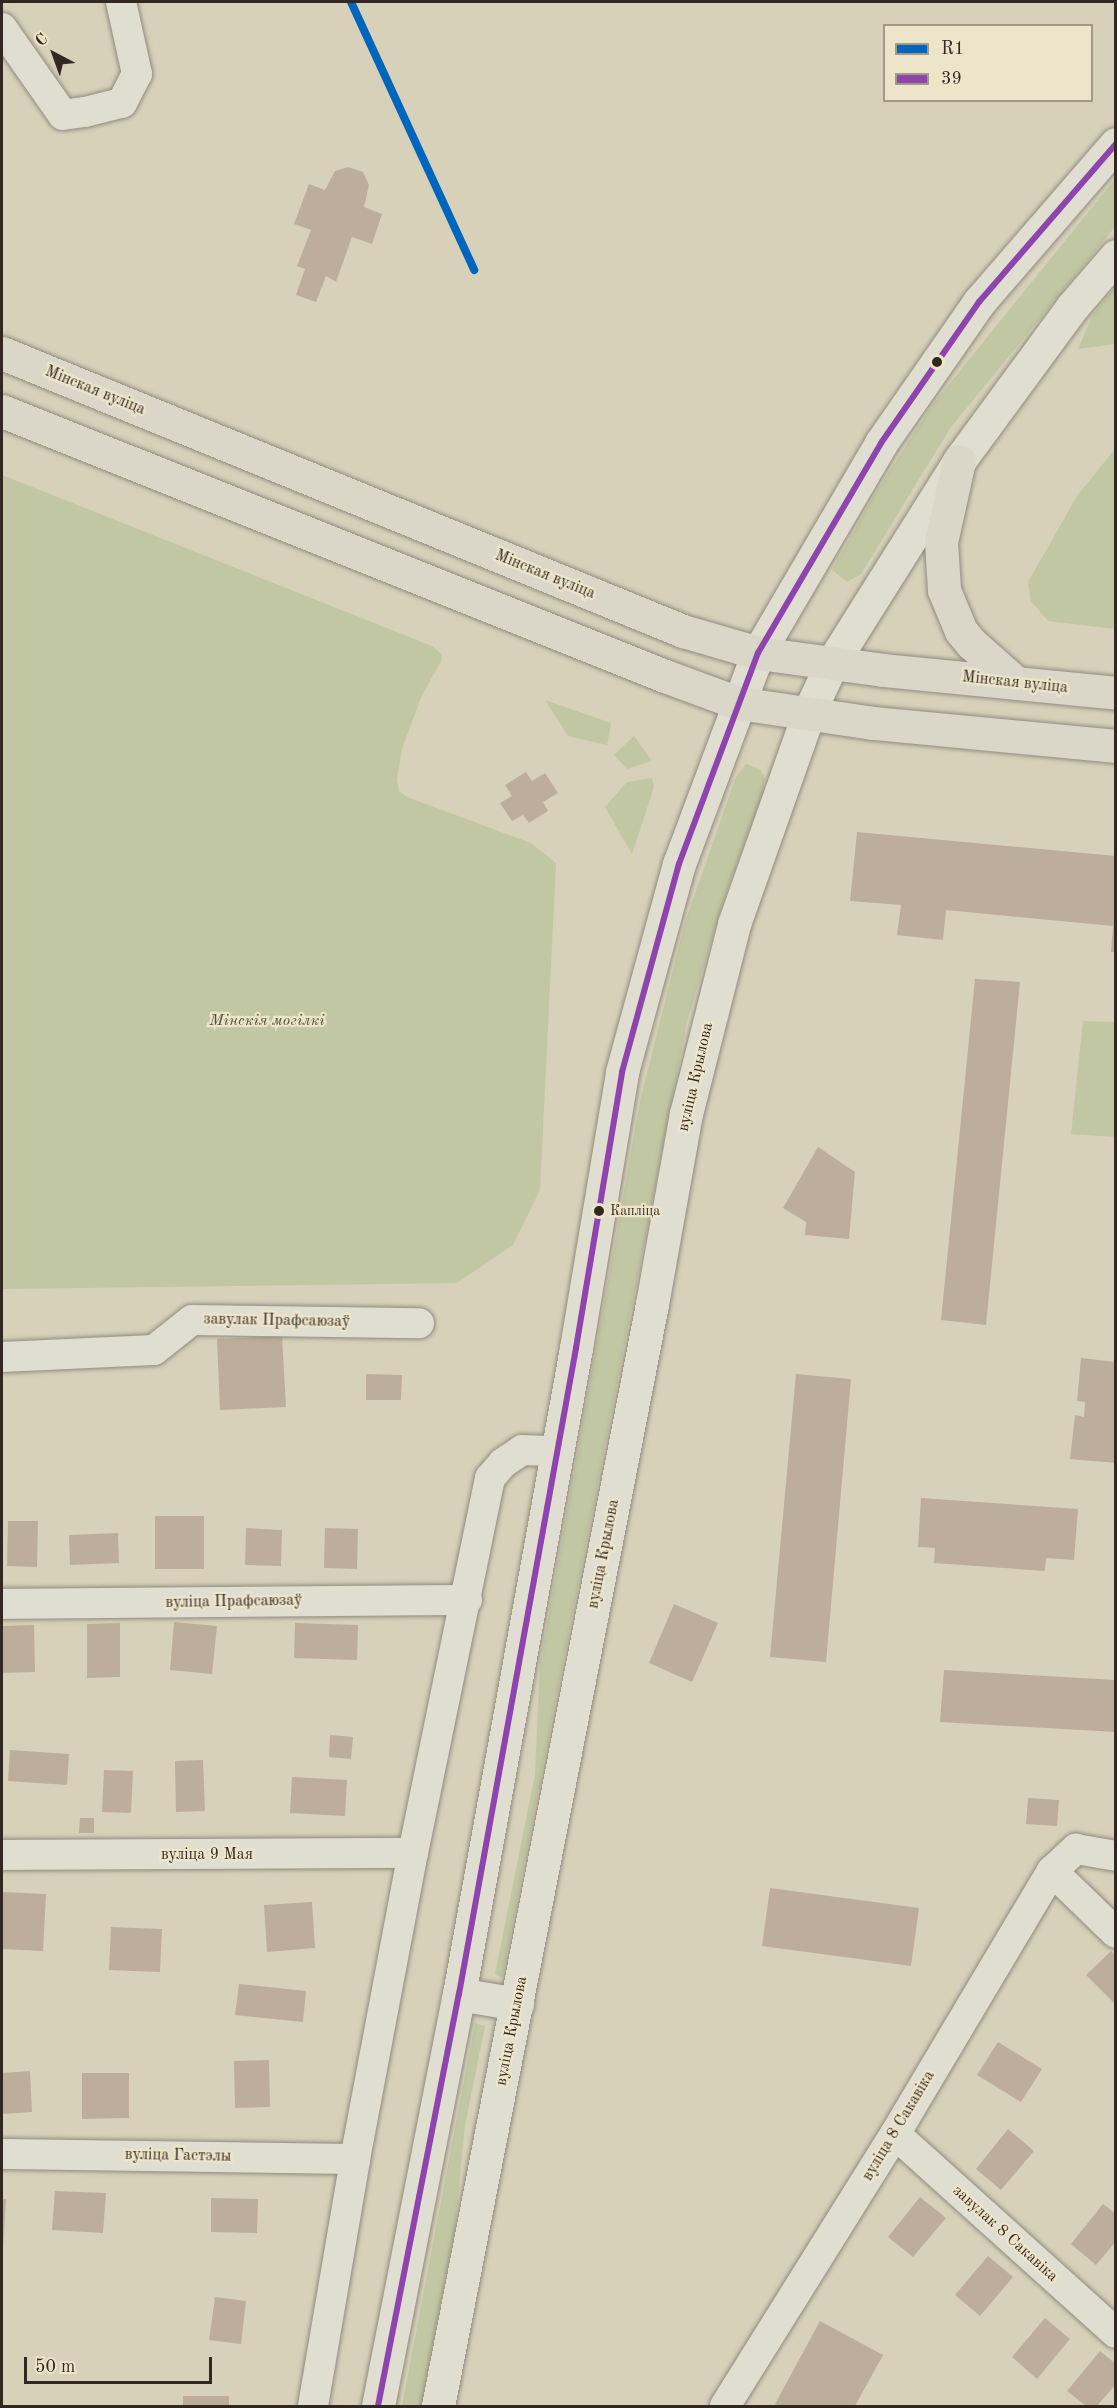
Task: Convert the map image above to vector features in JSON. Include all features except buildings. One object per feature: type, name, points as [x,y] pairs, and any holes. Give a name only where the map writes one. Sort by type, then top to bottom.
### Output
[{"type":"main road","points":[[378,2406],[459,1994],[557,1451],[622,1072],[679,864],[758,653],[881,443],[972,311],[1116,144]]},
{"type":"main road","name":"вуліца Крылова","points":[[438,2406],[517,2004],[686,1114],[734,924],[809,712],[832,663],[959,461],[1073,306],[1116,256]]},
{"type":"main road","name":"Мінская вуліца","points":[[2,353],[683,631],[758,653],[1116,693]]},
{"type":"main road","points":[[2,411],[665,676],[738,703],[873,723],[1116,747]]},
{"type":"main road","points":[[959,461],[941,542],[944,590],[957,622],[971,643],[1016,683]]},
{"type":"main road","points":[[459,1994],[517,2004]]},
{"type":"street","points":[[2,28],[63,115],[85,112],[122,102],[137,75],[121,2]]},
{"type":"street","name":"завулак Прафсаюзаў","points":[[2,1357],[154,1350],[192,1320],[419,1323]]},
{"type":"street","points":[[313,2406],[355,2159],[413,1854],[467,1600],[490,1478],[503,1463],[522,1450],[557,1451]]},
{"type":"street","name":"вуліца Прафсаюзаў","points":[[2,1604],[467,1600]]},
{"type":"street","name":"вуліца 8 Сакавіка","points":[[725,2406],[895,2134],[1052,1871],[1076,1849],[1116,1856]]},
{"type":"street","name":"вуліца 9 Мая","points":[[2,1856],[413,1854]]},
{"type":"street","points":[[1052,1871],[1116,1933]]},
{"type":"street","name":"завулак 8 Сакавіка","points":[[895,2134],[1116,2333]]},
{"type":"street","name":"вуліца Гастэлы","points":[[2,2154],[355,2159]]},
{"type":"green space","points":[[1115,179],[1115,227],[951,427],[861,574],[847,582],[832,570],[873,497],[930,408]]},
{"type":"green space","points":[[1115,287],[1115,344],[1078,349],[1093,314]]},
{"type":"green space","points":[[1115,449],[1115,629],[1048,621],[1031,601],[1028,582],[1077,496]]},
{"type":"green space","name":"Мінскія могілкі","points":[[2,475],[432,646],[442,655],[441,662],[422,695],[402,749],[397,780],[399,791],[407,797],[531,843],[556,863],[540,1190],[513,1245],[457,1283],[2,1289]]},
{"type":"green space","points":[[545,700],[611,723],[607,745],[568,736]]},
{"type":"green space","points":[[634,736],[652,761],[627,769],[614,755]]},
{"type":"green space","points":[[746,764],[760,769],[765,779],[763,793],[723,902],[687,1022],[502,1978],[495,1974],[535,1774],[540,1663],[640,1101],[685,922],[736,777]]},
{"type":"green space","points":[[652,778],[654,787],[632,854],[605,807],[627,782]]},
{"type":"green space","points":[[1083,1021],[1115,1022],[1115,1137],[1071,1134]]},
{"type":"green space","points":[[475,2023],[485,2026],[465,2125],[455,2228],[421,2406],[402,2406]]},
{"type":"transit line","name":"R1","points":[[351,2],[474,270]]},
{"type":"transit line","name":"39","points":[[378,2406],[459,1994],[576,1348],[622,1072],[679,864],[758,653],[881,443],[979,302],[1116,144]]},
{"type":"place","name":"Капліца","points":[[599,1211]]}]
